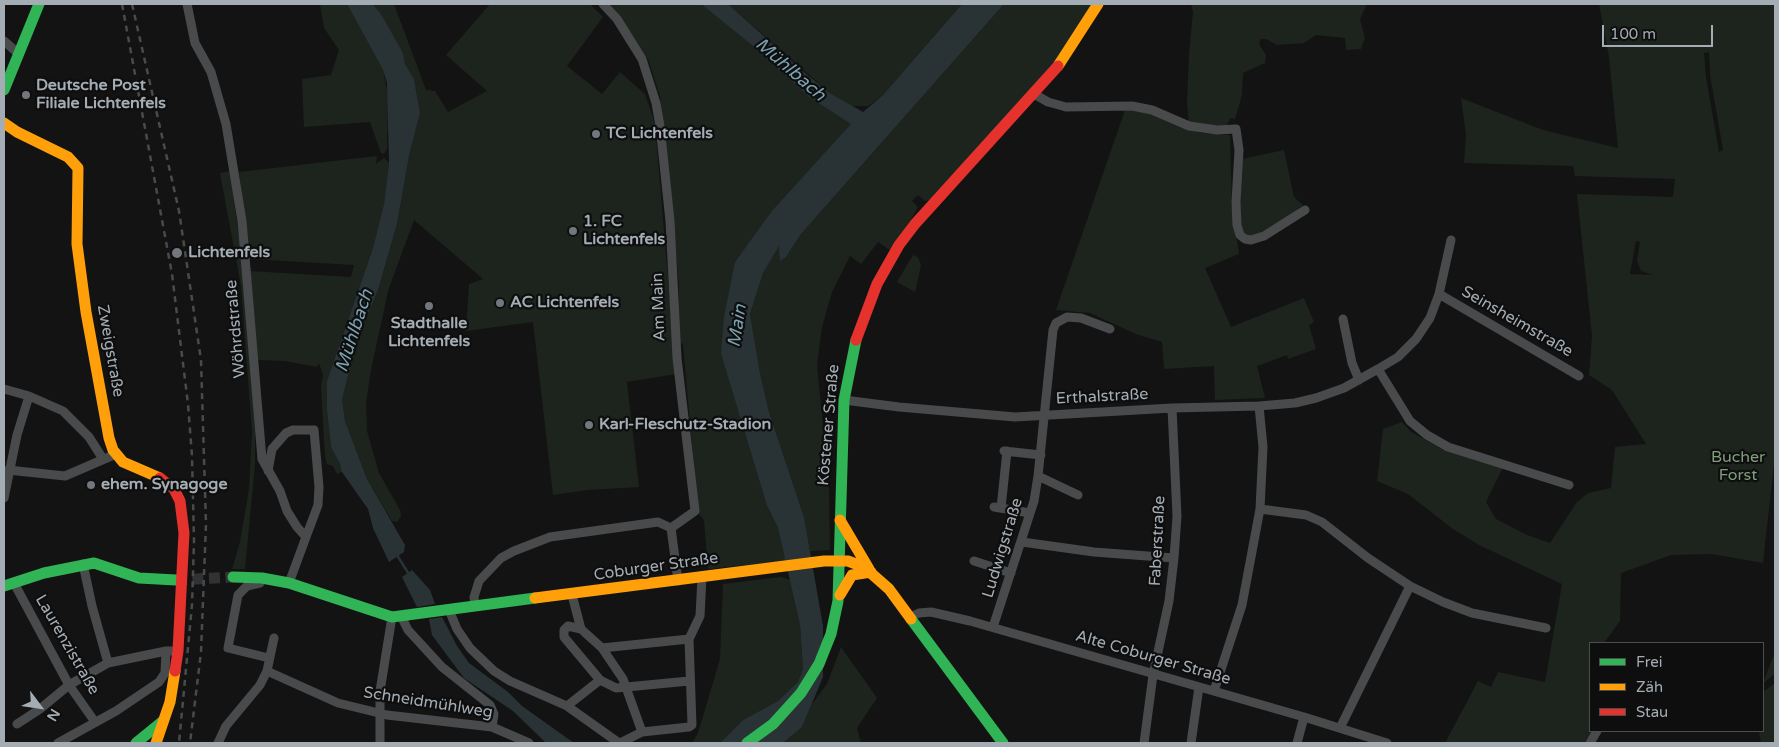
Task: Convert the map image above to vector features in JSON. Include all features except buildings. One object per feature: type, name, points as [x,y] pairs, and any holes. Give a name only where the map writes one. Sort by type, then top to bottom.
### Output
[{"type":"street","points":[[4,90],[39,4]]},
{"type":"street","name":"Wöhrdstraße","points":[[187,4],[195,43],[211,72],[226,124],[242,221],[262,460],[280,491],[286,511],[296,527],[306,537]]},
{"type":"street","name":"Am Main","points":[[603,4],[617,18],[642,59],[656,103],[660,126],[670,221],[677,358],[695,511],[671,528]]},
{"type":"street","name":"Köstener Straße","points":[[838,601],[844,400],[857,333],[877,284],[899,245],[915,224],[1034,94],[1074,44],[1098,4]]},
{"type":"street","points":[[4,41],[19,54]]},
{"type":"street","points":[[1034,94],[1048,102],[1066,107],[1132,106],[1152,110],[1189,126],[1217,130],[1236,129],[1239,150],[1237,225],[1244,239],[1251,240],[1264,236],[1306,210]]},
{"type":"street","name":"Zweigstraße","points":[[4,123],[27,138],[68,158],[78,168],[76,224],[80,269],[109,438],[116,454]]},
{"type":"street","name":"Erthalstraße","points":[[844,400],[948,412],[1015,417],[1172,408],[1259,406],[1295,403],[1316,398],[1359,380],[1398,357],[1420,333],[1430,318],[1439,294],[1451,240]]},
{"type":"street","name":"Seinsheimstraße","points":[[1439,294],[1579,376]]},
{"type":"street","name":"Ludwigstraße","points":[[993,628],[1022,542],[1038,476],[1052,330],[1056,322],[1067,317],[1081,318],[1110,329]]},
{"type":"street","points":[[1343,319],[1352,363],[1359,380]]},
{"type":"street","points":[[1378,369],[1410,422],[1427,436],[1448,447],[1570,484]]},
{"type":"street","points":[[4,389],[29,396],[63,411],[89,437],[103,459]]},
{"type":"street","points":[[4,498],[8,470],[29,396]]},
{"type":"street","points":[[1214,691],[1242,604],[1260,509],[1262,447],[1259,406]]},
{"type":"street","name":"Faberstraße","points":[[1144,743],[1153,675],[1169,601],[1174,558],[1177,516],[1172,408]]},
{"type":"street","points":[[268,472],[272,449],[286,433],[293,430],[314,430],[319,487],[318,505],[289,583]]},
{"type":"street","points":[[1030,512],[998,508],[1004,451],[1041,455]]},
{"type":"street","points":[[8,470],[65,476],[84,470],[116,454],[122,462],[164,480],[174,488],[180,501],[184,533],[178,651],[173,690],[156,743]]},
{"type":"street","points":[[1038,476],[1078,494]]},
{"type":"street","points":[[1260,509],[1306,515],[1322,522],[1368,558],[1410,586],[1443,602],[1472,613],[1546,628]]},
{"type":"street","points":[[840,520],[871,572]]},
{"type":"street","points":[[475,606],[474,597],[479,581],[501,558],[514,550],[555,536],[658,522],[666,524],[671,528],[678,581]]},
{"type":"street","points":[[1022,542],[1076,550],[1174,558]]},
{"type":"street","name":"Coburger Straße","points":[[233,577],[262,578],[289,583],[397,616],[572,595],[839,559],[857,564],[871,572],[889,589],[1003,743]]},
{"type":"street","points":[[974,561],[1011,573]]},
{"type":"street","points":[[83,564],[108,664]]},
{"type":"street","points":[[9,584],[83,564],[105,566],[139,578],[176,580]]},
{"type":"street","points":[[748,743],[781,717],[807,684],[826,650],[838,601],[852,575],[871,572]]},
{"type":"street","points":[[446,610],[470,648],[494,671],[510,681],[567,706],[620,743],[642,732],[690,728],[692,725],[689,639],[700,616],[702,577]]},
{"type":"street","points":[[262,578],[260,583],[247,586],[238,595],[228,648],[270,658]]},
{"type":"street","name":"Laurenzistraße","points":[[9,584],[69,685],[95,722]]},
{"type":"street","points":[[1340,728],[1410,586]]},
{"type":"street","points":[[572,595],[582,629],[602,648],[623,679],[642,732]]},
{"type":"street","name":"Alte Coburger Straße","points":[[910,617],[920,613],[931,612],[993,628],[1304,717],[1387,743]]},
{"type":"street","points":[[380,743],[379,714],[382,676],[397,616]]},
{"type":"street","points":[[397,616],[442,667],[490,705],[494,714],[492,727]]},
{"type":"street","points":[[582,629],[568,626],[564,630],[563,635],[600,680],[616,688],[626,689],[689,681]]},
{"type":"street","points":[[218,743],[226,726],[260,685],[267,671],[274,638]]},
{"type":"street","points":[[602,648],[689,639]]},
{"type":"street","points":[[17,724],[40,709],[69,685],[108,664],[166,651],[178,651]]},
{"type":"street","points":[[58,743],[116,711],[159,682],[165,673],[166,651]]},
{"type":"street","name":"Schneidmühlweg","points":[[267,671],[338,703],[379,714],[492,727],[529,743]]},
{"type":"street","points":[[567,706],[600,680]]},
{"type":"street","points":[[1192,743],[1199,687]]},
{"type":"street","points":[[1297,743],[1304,717]]},
{"type":"street","points":[[136,743],[165,719]]},
{"type":"street","points":[[1590,743],[1596,732]]},
{"type":"green space","points":[[320,4],[347,4],[383,70],[388,95],[387,149],[384,154],[381,153],[370,122],[304,127],[302,79],[331,75],[339,50],[324,28]]},
{"type":"green space","name":"1. FC Lichtenfels","points":[[373,4],[394,4],[426,90],[435,91],[448,112],[487,91],[446,55],[490,4],[590,4],[603,17],[567,66],[602,94],[620,72],[645,94],[655,124],[676,374],[627,382],[639,487],[588,490],[553,495],[533,322],[466,331],[469,284],[483,279],[414,220],[388,291],[370,375],[366,404],[367,431],[379,473],[400,510],[401,516],[397,522],[392,521],[367,479],[345,421],[342,400],[357,340],[378,290],[397,224],[409,156],[420,113],[414,79],[405,64],[403,53]]},
{"type":"green space","points":[[607,4],[701,4],[753,46],[809,97],[852,124],[773,211],[735,262],[721,354],[767,506],[778,528],[786,561],[708,569],[704,520],[698,513],[683,344],[679,342],[679,284],[660,96],[648,59],[627,28]]},
{"type":"green space","points":[[728,4],[962,4],[883,95],[868,106],[849,106],[831,94]]},
{"type":"green space","points":[[1004,4],[1093,4],[1053,66],[931,200],[925,201],[918,195],[912,201],[918,207],[907,227],[890,250],[878,242],[861,264],[850,256],[832,292],[822,327],[817,365],[829,488],[830,550],[810,551],[804,517],[769,412],[750,314],[763,273],[780,244],[780,260],[786,257],[801,234]]},
{"type":"green space","points":[[1191,4],[1367,4],[1360,19],[1365,38],[1361,49],[1346,50],[1345,38],[1316,35],[1304,43],[1277,45],[1266,39],[1261,39],[1259,44],[1266,55],[1265,63],[1243,73],[1242,95],[1235,119],[1231,118],[1226,126],[1216,127],[1189,122],[1187,104],[1193,12]]},
{"type":"green space","name":"Bucher Forst","points":[[1599,4],[1775,4],[1775,454],[1763,563],[1712,554],[1671,555],[1621,573],[1620,621],[1605,642],[1589,642],[1589,732],[1591,732],[1584,743],[1445,743],[1478,681],[1491,687],[1498,672],[1545,682],[1562,584],[1479,545],[1453,529],[1408,494],[1377,481],[1383,429],[1402,422],[1410,431],[1443,450],[1503,467],[1486,502],[1496,519],[1527,535],[1550,543],[1577,502],[1588,493],[1611,488],[1615,447],[1646,444],[1612,390],[1589,375],[1592,336],[1577,194],[1673,197],[1675,179],[1575,176],[1573,166],[1464,163],[1466,135],[1461,98],[1543,130],[1618,148],[1609,57]],"holes":[[[1709,52],[1710,75],[1723,150],[1719,152],[1706,77],[1704,53]],[[1636,241],[1640,242],[1637,261],[1641,271],[1653,275],[1630,274]]]},
{"type":"green space","points":[[1125,110],[1147,113],[1182,128],[1202,133],[1230,135],[1232,209],[1239,254],[1205,268],[1231,327],[1304,298],[1314,322],[1309,325],[1316,349],[1288,359],[1287,355],[1257,366],[1265,398],[1215,400],[1214,366],[1164,369],[1162,342],[1136,334],[1090,313],[1056,310]]},
{"type":"green space","points":[[1284,150],[1294,197],[1303,205],[1279,223],[1252,237],[1245,236],[1242,230],[1239,206],[1242,159]]},
{"type":"green space","points":[[377,156],[376,164],[384,158],[389,163],[384,204],[373,248],[327,381],[327,410],[331,446],[342,469],[342,472],[337,474],[333,466],[327,464],[325,457],[321,385],[323,375],[319,363],[317,367],[285,361],[258,360],[249,271],[351,277],[354,265],[249,259],[239,172]]},
{"type":"green space","points":[[230,171],[245,281],[255,430],[255,464],[245,569],[232,569],[240,542],[249,489],[252,432],[241,286],[220,173]]},
{"type":"green space","points":[[913,255],[918,257],[921,265],[915,292],[897,282]]},
{"type":"green space","points":[[781,577],[790,580],[800,625],[803,668],[798,682],[778,701],[743,720],[720,743],[692,743],[698,733],[720,659],[723,584]]},
{"type":"green space","points":[[841,647],[877,698],[857,728],[861,743],[783,743],[802,727],[812,704],[827,684]]},
{"type":"green space","points":[[1775,653],[1775,674],[1764,682],[1764,680]]},
{"type":"green space","points":[[1775,683],[1775,743],[1761,743],[1759,732],[1764,732],[1764,691]]},
{"type":"water","points":[[347,4],[373,4],[382,16],[403,53],[405,64],[414,79],[420,113],[409,156],[397,224],[378,290],[357,340],[342,400],[345,421],[367,479],[405,545],[404,552],[389,562],[373,528],[368,509],[342,472],[331,447],[327,410],[327,381],[373,248],[384,204],[389,163],[387,83],[383,70]]},
{"type":"water","name":"Main","points":[[701,4],[728,4],[831,94],[863,112],[883,95],[962,4],[1004,4],[801,234],[786,257],[780,261],[779,246],[763,273],[750,314],[769,412],[804,517],[823,626],[823,677],[802,727],[783,743],[720,743],[743,720],[778,701],[798,682],[803,668],[800,625],[778,528],[767,506],[721,354],[724,317],[735,262],[772,211],[851,124],[809,97],[753,46]]},
{"type":"water","points":[[412,570],[430,590],[435,604],[417,607],[402,577]]},
{"type":"water","points":[[442,617],[457,646],[469,663],[508,692],[522,706],[574,743],[546,743],[513,711],[464,678],[432,635],[429,619]]},
{"type":"waterway","name":"Mühlbach","points":[[397,555],[410,576]]},
{"type":"tunnel","points":[[176,580],[233,577]]},
{"type":"railway","points":[[122,4],[172,274],[188,404],[192,456],[194,541],[192,605],[179,743]]},
{"type":"railway","points":[[132,4],[179,211],[201,360],[206,524],[201,652],[190,743]]},
{"type":"traffic: fast","points":[[4,90],[39,4]]},
{"type":"traffic: fast","points":[[747,743],[773,724],[801,693],[819,664],[831,634],[838,601],[844,400],[856,340]]},
{"type":"traffic: fast","points":[[4,586],[44,573],[94,563],[139,578],[176,580]]},
{"type":"traffic: fast","points":[[233,577],[262,578],[289,583],[392,617],[535,598]]},
{"type":"traffic: fast","points":[[911,619],[1003,743]]},
{"type":"traffic: fast","points":[[136,743],[163,721]]},
{"type":"traffic: slow","points":[[1058,66],[1098,4]]},
{"type":"traffic: slow","points":[[4,123],[17,132],[68,157],[78,168],[77,244],[86,312],[109,438],[113,450],[123,462],[160,478]]},
{"type":"traffic: slow","points":[[840,520],[869,569]]},
{"type":"traffic: slow","points":[[535,598],[824,561],[848,561],[864,567],[889,589],[911,619]]},
{"type":"traffic: slow","points":[[840,595],[852,575],[871,572]]},
{"type":"traffic: slow","points":[[156,743],[170,702],[175,671]]},
{"type":"traffic: jam","points":[[856,340],[877,284],[899,245],[915,224],[1058,66]]},
{"type":"traffic: jam","points":[[160,478],[174,489],[180,501],[184,533],[178,651],[175,671]]},
{"type":"place","name":"Deutsche Post Filiale Lichtenfels","points":[[26,95]]},
{"type":"place","name":"TC Lichtenfels","points":[[596,134]]},
{"type":"place","name":"1. FC Lichtenfels","points":[[573,231]]},
{"type":"place","name":"Lichtenfels","points":[[177,253]]},
{"type":"place","name":"AC Lichtenfels","points":[[500,303]]},
{"type":"place","name":"Stadthalle Lichtenfels","points":[[429,306]]},
{"type":"place","name":"Karl-Fleschutz-Stadion","points":[[589,425]]},
{"type":"place","name":"ehem. Synagoge","points":[[91,485]]}]
